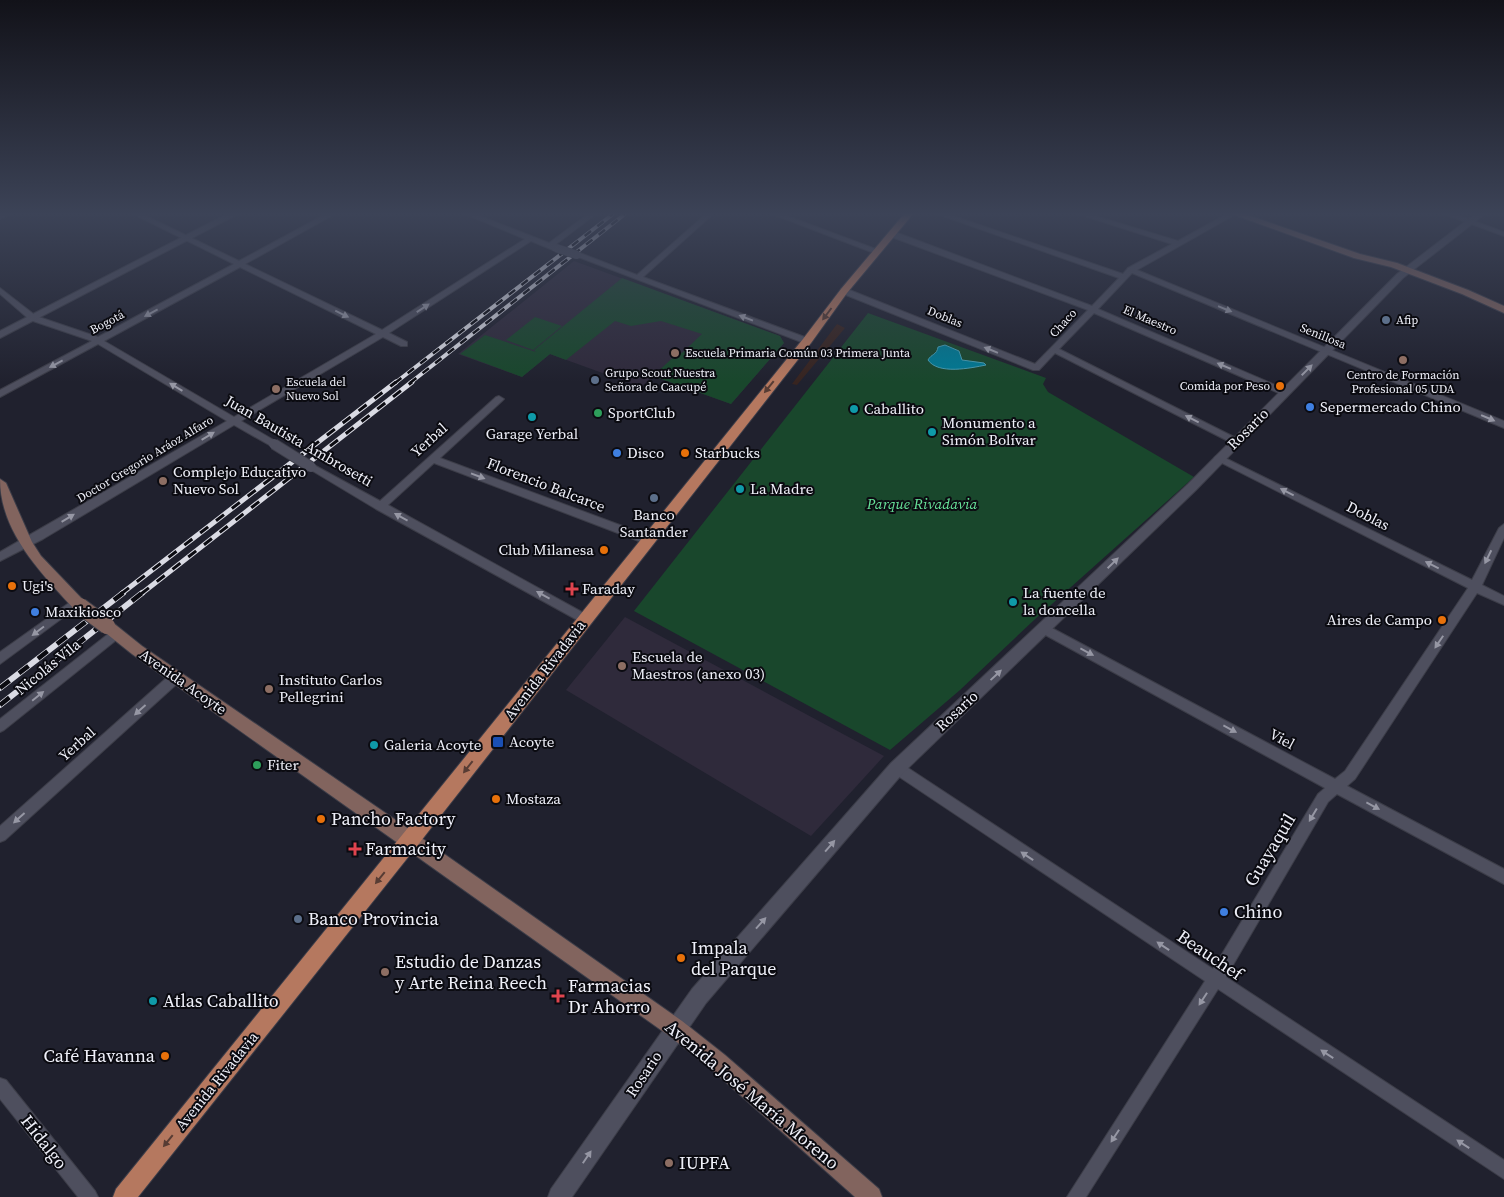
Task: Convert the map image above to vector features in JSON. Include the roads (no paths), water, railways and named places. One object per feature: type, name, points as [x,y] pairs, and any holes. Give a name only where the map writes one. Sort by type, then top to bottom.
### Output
[{"type":"main road","name":"Avenida Rivadavia","points":[[124,1197],[807,341],[861,270]]},
{"type":"main road","points":[[1395,270],[1459,298],[1489,304],[1504,310]]},
{"type":"main road","name":"Avenida Acoyte","points":[[0,483],[26,543],[36,559],[78,604],[176,677],[410,840]]},
{"type":"main road","name":"Avenida José María Moreno","points":[[410,840],[675,1028],[718,1062],[871,1197]]},
{"type":"street","points":[[0,335],[126,270]]},
{"type":"street","name":"Bogotá","points":[[0,394],[230,270]]},
{"type":"street","points":[[253,270],[404,344]]},
{"type":"street","name":"Doctor Gregorio Aráoz Alfaro","points":[[0,556],[26,543],[382,334],[482,270]]},
{"type":"street","points":[[616,270],[807,341]]},
{"type":"street","points":[[638,278],[647,270]]},
{"type":"street","name":"El Maestro","points":[[988,270],[1092,309],[1284,392]]},
{"type":"street","points":[[1103,270],[1124,277]]},
{"type":"street","name":"Chaco","points":[[1036,368],[1131,270]]},
{"type":"street","name":"Senillosa","points":[[1131,270],[1504,425]]},
{"type":"street","name":"Rosario","points":[[560,1197],[675,1028],[727,962],[897,768],[1044,629],[1407,270]]},
{"type":"street","name":"Juan Bautista Ambrosetti","points":[[0,290],[33,318],[99,341],[311,467],[585,619]]},
{"type":"street","name":"Doblas","points":[[844,291],[1036,368]]},
{"type":"street","points":[[1055,350],[1236,441]]},
{"type":"street","name":"Yerbal","points":[[380,506],[499,399]]},
{"type":"street","name":"Doblas","points":[[1219,458],[1504,602]]},
{"type":"street","name":"Florencio Balcarce","points":[[432,459],[648,540]]},
{"type":"street","name":"Guayaquil","points":[[1076,1197],[1215,980],[1323,798],[1350,775],[1475,587],[1488,557],[1504,528]]},
{"type":"street","points":[[0,659],[78,604]]},
{"type":"street","name":"Viel","points":[[1044,629],[1504,877]]},
{"type":"street","name":"Nicolás Vila","points":[[0,726],[111,630]]},
{"type":"street","name":"Yerbal","points":[[0,835],[176,677]]},
{"type":"street","name":"Beauchef","points":[[897,768],[1504,1170]]},
{"type":"street","name":"Hidalgo","points":[[0,1086],[89,1197]]},
{"type":"water","points":[[945,345],[959,351],[962,360],[984,363],[986,365],[972,368],[947,369],[933,365],[928,360],[938,347]]},
{"type":"railway","points":[[395,383],[541,270]]},
{"type":"railway","points":[[410,383],[554,270]]},
{"type":"railway","points":[[121,594],[396,382]]},
{"type":"railway","points":[[141,594],[412,382]]},
{"type":"railway","points":[[0,688],[123,593]]},
{"type":"railway","points":[[0,705],[142,593]]},
{"type":"place","name":"Afip","points":[[1386,320]]},
{"type":"place","name":"Escuela Primaria Común 03 Primera Junta","points":[[675,353]]},
{"type":"place","name":"Centro de Formación Profesional 05 UDA","points":[[1403,360]]},
{"type":"place","name":"Grupo Scout Nuestra Señora de Caacupé","points":[[595,380]]},
{"type":"place","name":"Comida por Peso","points":[[1280,386]]},
{"type":"place","name":"Escuela del Nuevo Sol","points":[[276,389]]},
{"type":"place","name":"Sepermercado Chino","points":[[1310,407]]},
{"type":"place","name":"Caballito","points":[[854,409]]},
{"type":"place","name":"SportClub","points":[[598,413]]},
{"type":"place","name":"Garage Yerbal","points":[[532,417]]},
{"type":"place","name":"Monumento a Simón Bolívar","points":[[932,432]]},
{"type":"place","name":"Disco","points":[[617,453]]},
{"type":"place","name":"Starbucks","points":[[685,453]]},
{"type":"place","name":"Complejo Educativo Nuevo Sol","points":[[163,481]]},
{"type":"place","name":"La Madre","points":[[740,489]]},
{"type":"place","name":"Banco Santander","points":[[654,498]]},
{"type":"place","name":"Club Milanesa","points":[[604,550]]},
{"type":"place","name":"Ugi's","points":[[12,586]]},
{"type":"place","name":"Faraday","points":[[572,589]]},
{"type":"place","name":"La fuente de la doncella","points":[[1013,602]]},
{"type":"place","name":"Maxikiosco","points":[[35,612]]},
{"type":"place","name":"Aires de Campo","points":[[1442,620]]},
{"type":"place","name":"Escuela de Maestros (anexo 03)","points":[[622,666]]},
{"type":"place","name":"Instituto Carlos Pellegrini","points":[[269,689]]},
{"type":"place","name":"Acoyte","points":[[498,742]]},
{"type":"place","name":"Galeria Acoyte","points":[[374,745]]},
{"type":"place","name":"Fiter","points":[[257,765]]},
{"type":"place","name":"Mostaza","points":[[496,799]]},
{"type":"place","name":"Pancho Factory","points":[[321,819]]},
{"type":"place","name":"Farmacity","points":[[355,849]]},
{"type":"place","name":"Chino","points":[[1224,912]]},
{"type":"place","name":"Banco Provincia","points":[[298,919]]},
{"type":"place","name":"Impala del Parque","points":[[681,958]]},
{"type":"place","name":"Estudio de Danzas y Arte Reina Reech","points":[[385,972]]},
{"type":"place","name":"Farmacias Dr Ahorro","points":[[558,996]]},
{"type":"place","name":"Atlas Caballito","points":[[153,1001]]},
{"type":"place","name":"Café Havanna","points":[[165,1056]]},
{"type":"place","name":"IUPFA","points":[[669,1163]]},
{"type":"park label","name":"Parque Rivadavia","points":[[922,504]]}]
